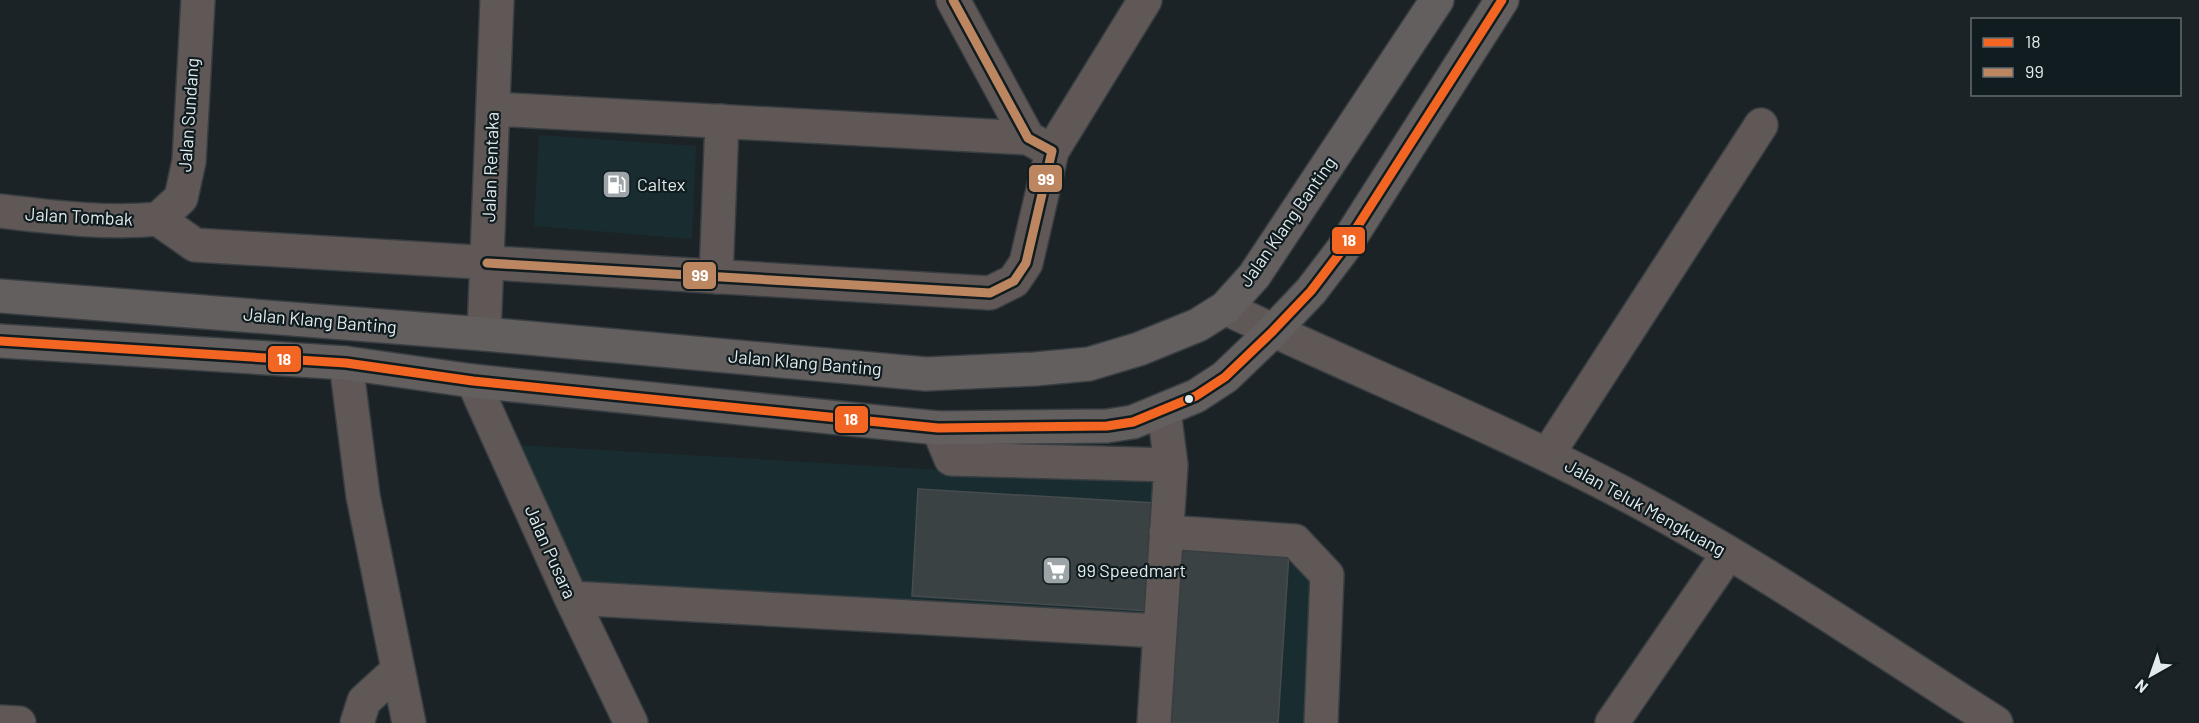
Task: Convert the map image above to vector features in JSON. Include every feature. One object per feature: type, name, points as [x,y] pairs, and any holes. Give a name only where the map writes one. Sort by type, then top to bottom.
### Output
[{"type":"highway","name":"Jalan Klang Banting","points":[[0,296],[484,334],[927,374],[1089,364],[1139,349],[1198,325],[1225,308],[1254,276],[1437,0]]},
{"type":"highway","points":[[0,341],[346,363],[473,381],[938,428],[1107,426],[1133,422],[1196,396],[1225,377],[1311,291],[1342,249],[1502,0]]},
{"type":"street","name":"Jalan Sundang","points":[[158,219],[181,198],[189,161],[198,0]]},
{"type":"street","name":"Jalan Rentaka","points":[[484,334],[497,0]]},
{"type":"street","points":[[953,0],[1040,145]]},
{"type":"street","points":[[158,219],[195,245],[990,293],[1014,281],[1026,263],[1040,145],[1145,0]]},
{"type":"street","points":[[493,109],[722,121],[1040,145]]},
{"type":"street","points":[[716,277],[722,121]]},
{"type":"street","points":[[1548,454],[1761,125]]},
{"type":"street","name":"Jalan Tombak","points":[[0,211],[130,222],[158,219]]},
{"type":"street","name":"Jalan Teluk Mengkuang","points":[[1225,308],[1548,454],[1678,523],[1865,638],[1996,723]]},
{"type":"street","points":[[346,363],[363,496],[409,723]]},
{"type":"street","name":"Jalan Pusara","points":[[473,381],[630,723]]},
{"type":"street","points":[[1154,723],[1171,465],[1164,411]]},
{"type":"street","points":[[938,428],[951,459],[1171,465]]},
{"type":"street","points":[[1166,532],[1295,541],[1327,575],[1321,723]]},
{"type":"street","points":[[1612,723],[1728,554]]},
{"type":"street","points":[[571,598],[1160,631]]},
{"type":"street","points":[[357,723],[364,701],[398,670]]},
{"type":"street","points":[[0,722],[19,723]]},
{"type":"shaded area","points":[[539,135],[696,146],[692,239],[534,226]]},
{"type":"shaded area","points":[[517,445],[1162,483],[1159,538],[1289,548],[1320,576],[1312,723],[1164,723],[1169,623],[582,588]]},
{"type":"building","points":[[918,489],[1156,503],[1151,611],[912,596]]},
{"type":"building","points":[[1179,544],[1289,553],[1278,723],[1168,723]]},
{"type":"transit line","name":"99","points":[[487,263],[990,293],[1014,281],[1026,263],[1052,151],[1028,138],[953,0]]},
{"type":"transit line","name":"18","points":[[0,341],[346,363],[473,381],[938,428],[1107,426],[1133,422],[1196,396],[1225,377],[1311,291],[1343,249],[1502,0]]},
{"type":"place","name":"Caltex","points":[[616,185]]},
{"type":"place","name":"99 Speedmart","points":[[1056,571]]}]
